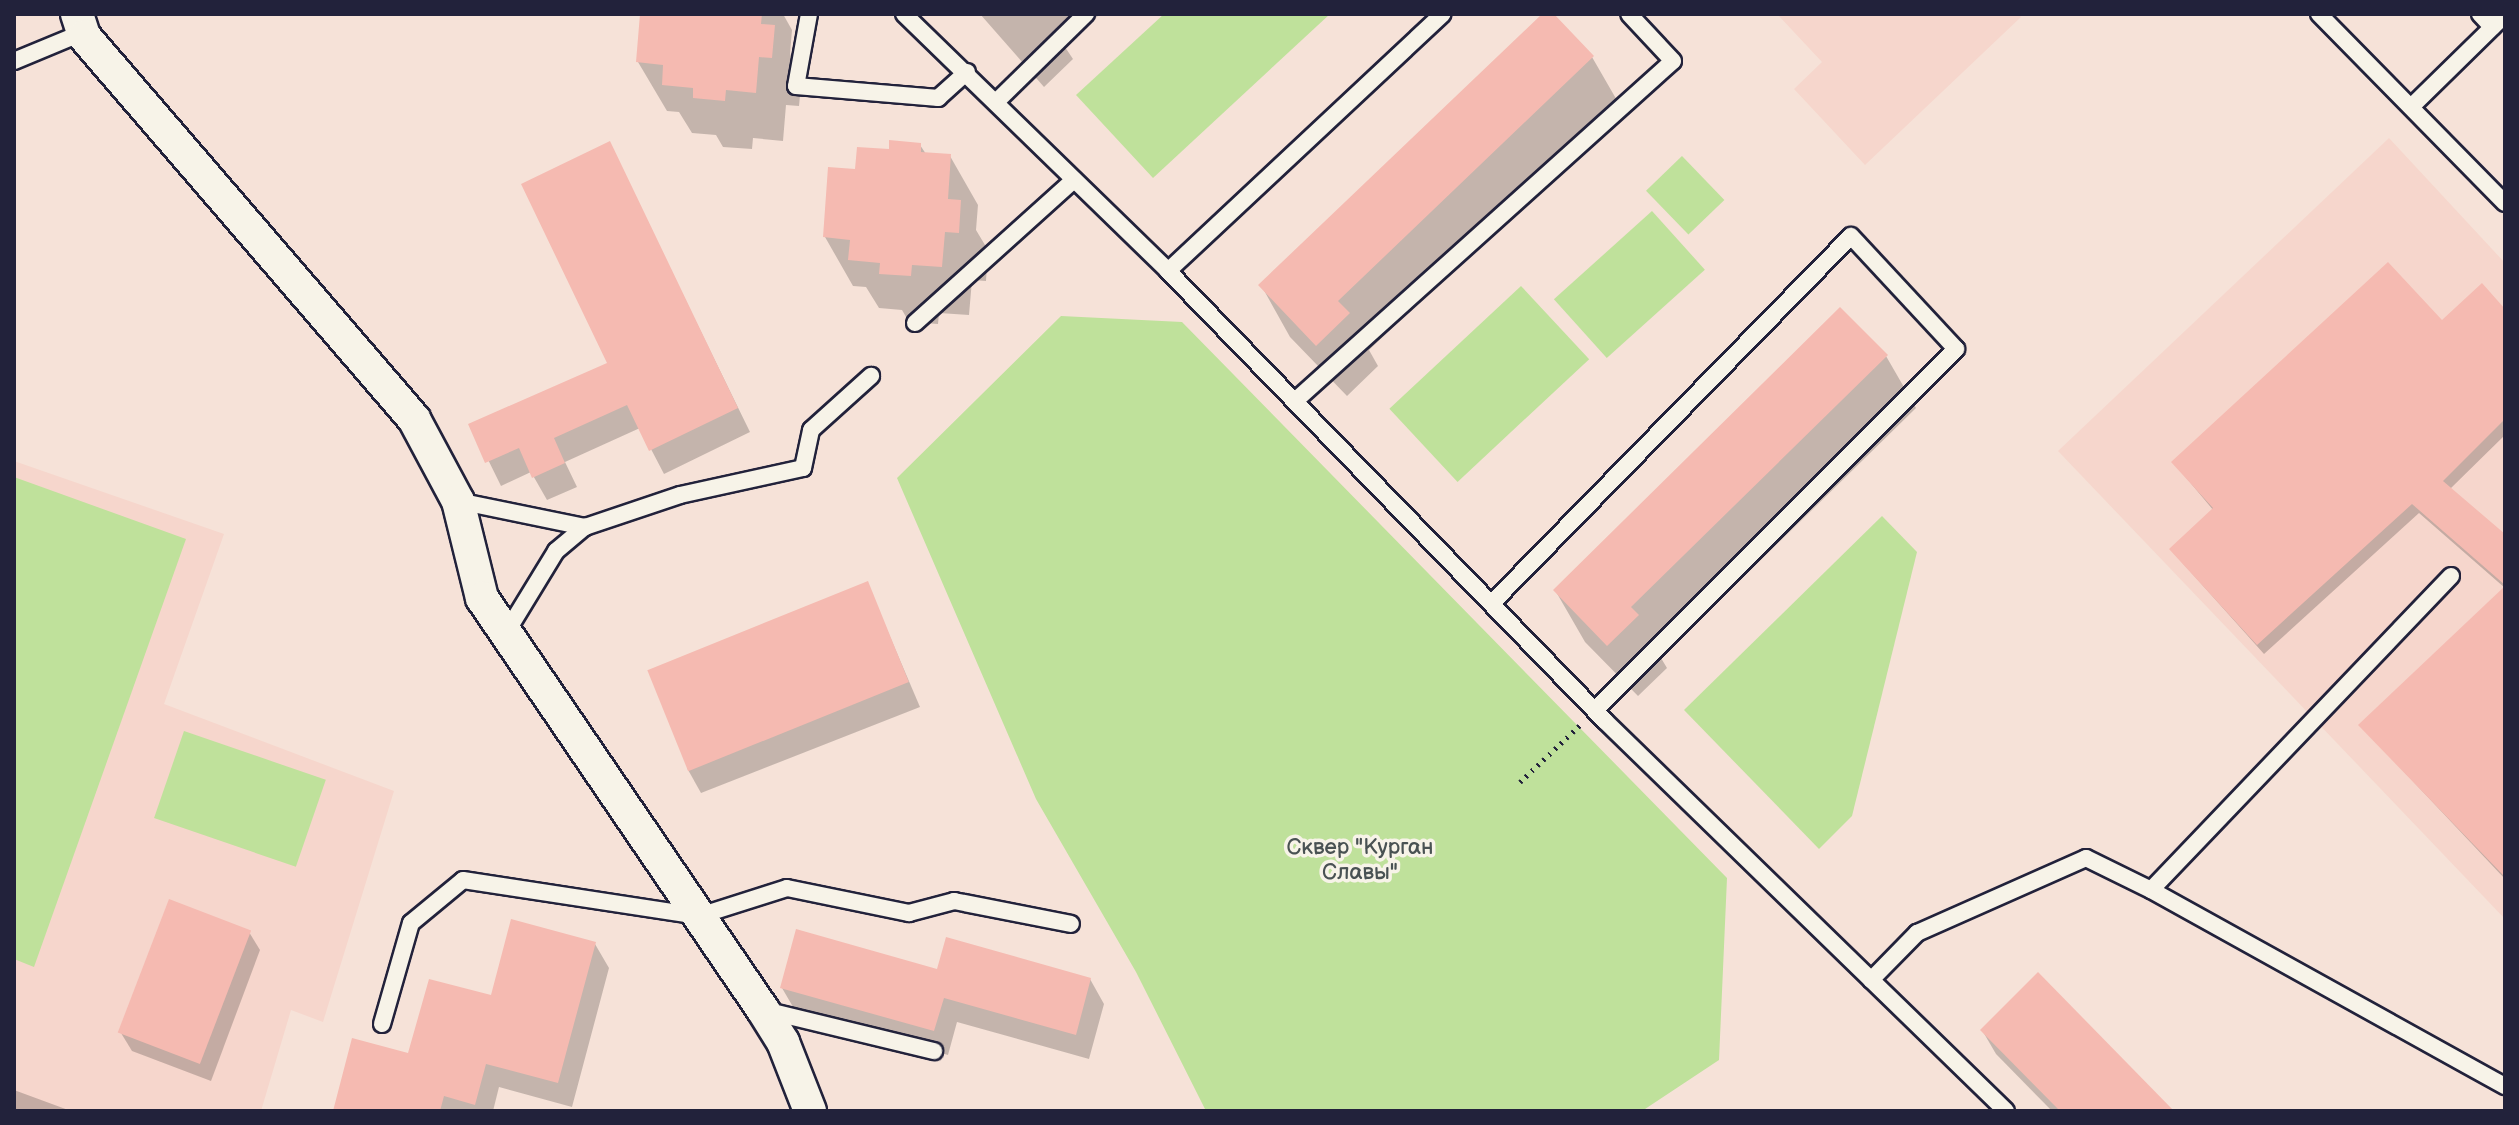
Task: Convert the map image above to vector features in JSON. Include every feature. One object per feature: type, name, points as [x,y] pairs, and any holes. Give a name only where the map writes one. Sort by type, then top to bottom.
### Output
[{"type":"street","points":[[82,21],[414,419],[458,501],[482,598],[763,1010],[783,1042],[810,1111]]},
{"type":"lane","points":[[809,14],[796,86],[938,98],[967,72]]},
{"type":"lane","points":[[904,14],[1168,271],[1595,710],[2006,1111]]},
{"type":"lane","points":[[996,102],[1086,14]]},
{"type":"lane","points":[[1168,271],[1443,14]]},
{"type":"lane","points":[[1295,401],[1673,61],[1629,14]]},
{"type":"lane","points":[[2319,14],[2505,203]]},
{"type":"lane","points":[[2411,107],[2499,21],[2480,14]]},
{"type":"lane","points":[[14,61],[82,21]]},
{"type":"lane","points":[[915,323],[1074,180]]},
{"type":"lane","points":[[1492,603],[1851,236],[1956,349],[1595,710]]},
{"type":"lane","points":[[506,633],[556,551],[585,527],[680,495],[803,468],[811,430],[871,376]]},
{"type":"lane","points":[[458,501],[585,527]]},
{"type":"lane","points":[[2151,890],[2451,576]]},
{"type":"lane","points":[[1871,980],[1917,933],[2086,858],[2151,890],[2505,1086]]},
{"type":"lane","points":[[382,1024],[411,923],[463,880],[699,916],[787,888],[909,913],[954,901],[1071,924]]},
{"type":"lane","points":[[763,1010],[934,1051]]},
{"type":"path","points":[[1520,782],[1595,710]]},
{"type":"shaded area","points":[[1777,14],[2018,14],[2021,17],[1865,165],[1794,89],[1822,62]]},
{"type":"shaded area","points":[[2389,138],[2505,263],[2505,919],[2058,451]]},
{"type":"shaded area","points":[[14,461],[224,534],[164,704],[394,791],[323,1022],[291,1010],[261,1111],[14,1111]]},
{"type":"green space","points":[[1164,14],[1330,14],[1153,178],[1076,95]]},
{"type":"green space","points":[[1682,156],[1724,200],[1688,235],[1646,191]]},
{"type":"green space","points":[[1652,211],[1705,270],[1607,358],[1554,299]]},
{"type":"green space","points":[[1521,286],[1589,359],[1458,482],[1389,409]]},
{"type":"green space","name":"Сквер \"Курган Славы\"","points":[[1061,316],[1182,322],[1727,878],[1719,1060],[1642,1111],[1206,1111],[1136,972],[1036,799],[897,478]]},
{"type":"green space","points":[[14,477],[186,539],[34,967],[14,959]]},
{"type":"green space","points":[[1882,516],[1917,552],[1852,816],[1819,849],[1684,710]]},
{"type":"green space","points":[[184,731],[326,780],[296,867],[154,818]]},
{"type":"building","points":[[640,14],[762,14],[761,24],[775,25],[772,58],[759,57],[756,93],[726,90],[725,101],[693,98],[693,88],[662,85],[663,65],[636,62]]},
{"type":"building","points":[[1542,14],[1554,14],[1594,56],[1338,301],[1350,313],[1316,346],[1258,285]]},
{"type":"building","points":[[889,140],[921,143],[921,152],[951,154],[948,199],[961,200],[959,233],[945,232],[942,267],[912,265],[911,276],[879,274],[880,263],[848,260],[850,240],[823,237],[828,167],[855,169],[857,147],[889,149]]},
{"type":"building","points":[[610,141],[738,408],[649,451],[627,405],[554,438],[565,463],[532,478],[519,448],[485,463],[468,424],[607,363],[521,184]]},
{"type":"building","points":[[2388,262],[2442,320],[2482,283],[2505,309],[2505,419],[2443,481],[2505,534],[2505,585],[2412,504],[2257,645],[2169,549],[2213,508],[2171,462]]},
{"type":"building","points":[[1840,307],[1888,355],[1631,607],[1639,615],[1607,646],[1553,590]]},
{"type":"building","points":[[868,581],[909,682],[688,771],[647,670]]},
{"type":"building","points":[[2505,586],[2505,877],[2358,725]]},
{"type":"building","points":[[169,899],[251,931],[200,1064],[118,1033]]},
{"type":"building","points":[[511,919],[596,942],[558,1083],[486,1064],[475,1105],[444,1096],[440,1111],[333,1111],[352,1038],[408,1053],[429,979],[491,995]]},
{"type":"building","points":[[796,929],[937,969],[946,937],[1091,978],[1076,1035],[944,998],[934,1031],[780,988]]},
{"type":"building","points":[[2038,972],[2174,1111],[2060,1111],[1980,1030]]}]
